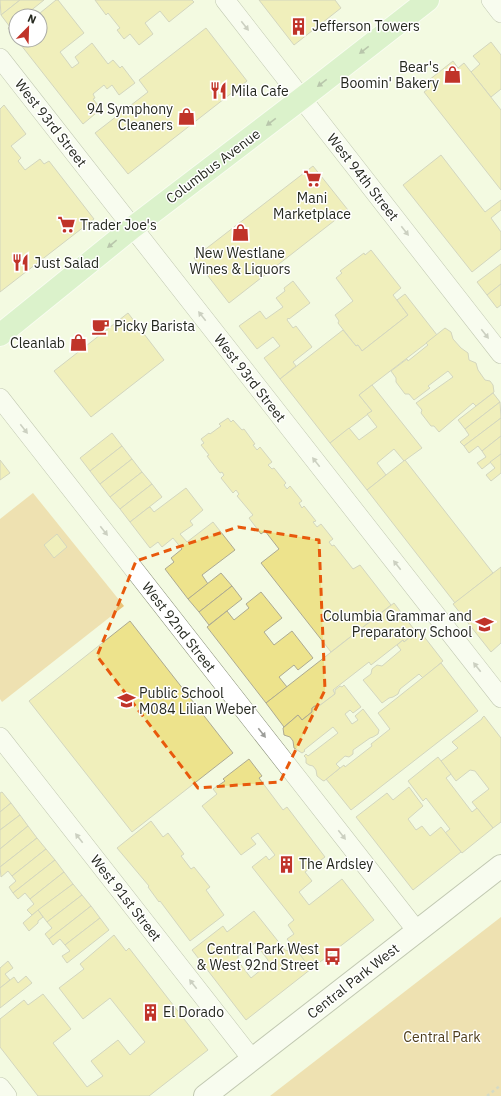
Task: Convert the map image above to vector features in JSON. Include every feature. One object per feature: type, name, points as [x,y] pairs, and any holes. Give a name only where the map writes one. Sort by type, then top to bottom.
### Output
[{"type":"main road","name":"Columbus Avenue","points":[[0,335],[132,228],[428,0]]},
{"type":"main road","name":"Central Park West","points":[[206,1096],[501,866]]},
{"type":"street","name":"West 94th Street","points":[[225,0],[501,354]]},
{"type":"street","points":[[491,0],[501,13]]},
{"type":"street","name":"West 93rd Street","points":[[0,58],[501,698]]},
{"type":"street","name":"West 92nd Street","points":[[0,398],[417,931]]},
{"type":"street","name":"West 91st Street","points":[[0,737],[252,1059]]},
{"type":"street","points":[[0,1087],[7,1096]]},
{"type":"path","points":[[487,1096],[501,1085]]},
{"type":"highlighted area","points":[[238,527],[319,540],[325,690],[280,782],[198,788],[97,656],[136,561]]},
{"type":"green space","points":[[33,493],[124,606],[2,702],[0,699],[0,519]]},
{"type":"green space","name":"Central Park","points":[[501,917],[501,1096],[270,1096]]},
{"type":"building","points":[[0,0],[20,0],[8,8],[1,15]]},
{"type":"building","points":[[20,0],[44,0],[34,8],[10,8]]},
{"type":"building","points":[[58,0],[84,33],[60,52],[72,68],[79,63],[75,57],[92,43],[108,64],[113,60],[120,68],[122,66],[135,83],[119,95],[112,85],[107,89],[104,85],[93,94],[95,98],[93,99],[101,109],[83,124],[23,48],[48,48],[48,8],[46,8]]},
{"type":"building","points":[[95,0],[192,0],[194,2],[169,22],[160,11],[145,23],[153,34],[139,45],[130,34],[124,39],[117,30],[120,28],[108,13],[106,15]]},
{"type":"building","name":"Jefferson Towers","points":[[259,0],[335,0],[341,8],[294,45]]},
{"type":"building","points":[[8,9],[8,24],[1,15]]},
{"type":"building","points":[[206,28],[247,81],[128,174],[95,133],[148,92],[139,80]]},
{"type":"building","points":[[491,42],[501,55],[501,89],[491,97],[471,72],[480,64],[473,56]]},
{"type":"building","points":[[453,61],[458,68],[464,63],[501,110],[501,190],[424,92],[428,89],[424,84]]},
{"type":"building","points":[[4,105],[26,134],[11,146],[21,158],[18,161],[25,170],[40,159],[44,164],[49,161],[94,219],[0,292],[0,109]]},
{"type":"building","points":[[441,155],[485,212],[501,200],[501,210],[491,218],[501,232],[501,249],[472,272],[403,185]]},
{"type":"building","points":[[313,166],[348,210],[229,303],[194,258]]},
{"type":"building","points":[[371,250],[401,288],[393,295],[408,315],[362,351],[358,345],[356,346],[338,323],[339,321],[335,315],[353,301],[336,278],[342,273],[340,271],[364,253],[365,255]]},
{"type":"building","points":[[501,264],[501,284],[487,295],[477,282]]},
{"type":"building","points":[[293,281],[310,303],[287,320],[293,328],[296,326],[312,347],[293,362],[296,366],[280,379],[264,358],[280,346],[273,337],[257,349],[239,326],[260,311],[266,319],[283,307],[276,298],[285,291],[284,288]]},
{"type":"building","points":[[501,284],[501,305],[497,308],[487,295]]},
{"type":"building","points":[[405,294],[437,335],[359,395],[372,411],[330,443],[280,379],[343,330],[362,351],[408,315],[397,300]]},
{"type":"building","points":[[128,313],[164,360],[91,417],[54,371]]},
{"type":"building","points":[[445,328],[451,332],[453,339],[461,348],[468,353],[469,360],[476,363],[478,370],[485,380],[490,381],[493,385],[494,392],[476,406],[473,403],[439,432],[434,426],[431,426],[421,413],[422,410],[416,403],[453,377],[448,371],[428,386],[430,388],[414,400],[409,394],[405,394],[396,382],[396,378],[391,371],[407,359],[408,361],[428,345],[426,343]]},
{"type":"building","points":[[372,385],[422,448],[404,461],[394,449],[377,463],[386,475],[367,490],[330,443],[349,428],[359,440],[377,427],[367,414],[372,411],[359,395]]},
{"type":"building","points":[[493,393],[500,402],[465,429],[458,420]]},
{"type":"building","points":[[500,402],[501,418],[464,446],[460,442],[469,435],[465,429]]},
{"type":"building","points":[[228,418],[231,422],[233,420],[242,430],[244,429],[255,444],[253,445],[257,450],[260,447],[272,462],[268,465],[272,469],[274,468],[286,483],[284,485],[287,489],[290,486],[302,501],[299,503],[302,508],[304,506],[316,521],[313,522],[317,527],[321,524],[333,539],[329,542],[332,546],[334,545],[353,569],[360,565],[391,605],[331,652],[261,563],[279,549],[265,531],[261,534],[249,518],[253,515],[237,496],[239,494],[236,490],[233,493],[221,478],[224,475],[222,472],[220,473],[207,456],[209,455],[201,445],[204,443],[201,439],[221,426],[219,424]]},
{"type":"building","points":[[501,418],[501,436],[482,451],[478,446],[469,453],[464,446]]},
{"type":"building","points":[[112,433],[122,446],[90,471],[80,458]]},
{"type":"building","points":[[501,436],[501,454],[482,469],[477,463],[486,457],[482,451]]},
{"type":"building","points":[[122,446],[132,459],[100,484],[90,471]]},
{"type":"building","points":[[501,454],[501,473],[491,481],[486,475],[495,468],[490,462]]},
{"type":"building","points":[[132,459],[142,472],[110,497],[100,484]]},
{"type":"building","points":[[0,460],[10,473],[0,480]]},
{"type":"building","points":[[405,460],[493,573],[455,603],[367,490]]},
{"type":"building","points":[[142,472],[152,484],[120,509],[110,497]]},
{"type":"building","points":[[152,484],[162,497],[130,522],[120,509]]},
{"type":"building","points":[[186,488],[203,510],[190,521],[193,525],[180,534],[187,542],[213,522],[235,550],[202,575],[208,584],[188,599],[165,569],[174,562],[171,558],[182,549],[173,538],[162,547],[158,542],[150,548],[130,522],[150,507],[154,512]]},
{"type":"building","points":[[57,534],[67,547],[54,558],[44,545]]},
{"type":"building","name":"Columbia Grammar and Preparatory School","points":[[501,567],[501,643],[491,652],[453,604]]},
{"type":"building","points":[[221,573],[232,586],[199,612],[188,599]]},
{"type":"building","points":[[232,586],[242,599],[209,625],[199,612]]},
{"type":"building","points":[[261,592],[282,618],[264,632],[274,645],[292,631],[313,658],[298,670],[294,665],[279,677],[287,687],[266,703],[207,627],[227,611],[234,620],[249,608],[246,604]]},
{"type":"building","points":[[394,603],[416,632],[404,642],[403,640],[371,665],[369,662],[333,690],[335,694],[319,706],[312,708],[312,712],[302,720],[298,715],[284,727],[266,703]]},
{"type":"building","points":[[130,621],[233,753],[132,832],[29,701]]},
{"type":"building","points":[[419,630],[443,661],[423,678],[419,674],[400,689],[398,694],[382,703],[363,680],[371,674],[372,669],[377,665],[382,666],[401,650],[397,645],[403,640],[404,642]]},
{"type":"building","points":[[441,663],[478,711],[351,810],[326,779],[344,765],[345,767],[372,746],[371,744],[390,729],[378,713]]},
{"type":"building","points":[[344,685],[361,707],[353,713],[350,710],[345,714],[352,724],[358,720],[355,716],[363,709],[379,730],[378,734],[353,750],[353,754],[349,757],[345,756],[336,764],[340,768],[324,781],[317,776],[316,770],[313,766],[306,763],[306,758],[304,756],[306,754],[308,756],[338,733],[333,727],[302,753],[294,748],[293,741],[290,737],[284,735],[283,728],[298,715],[302,720],[312,712],[312,708],[319,706],[335,694],[335,690]]},
{"type":"building","points":[[484,716],[501,738],[501,822],[493,828],[472,802],[489,789],[475,771],[470,770],[456,781],[441,761],[458,748],[452,742]]},
{"type":"building","points":[[438,757],[451,774],[446,778],[472,812],[477,808],[493,828],[462,853],[445,833],[450,829],[426,798],[423,801],[408,781]]},
{"type":"building","name":"The Ardsley","points":[[249,759],[262,776],[259,778],[283,810],[287,807],[325,857],[305,872],[312,881],[299,892],[309,905],[342,879],[374,920],[311,969],[287,939],[294,934],[288,925],[294,920],[252,867],[266,856],[269,860],[275,855],[258,833],[251,838],[256,844],[241,855],[202,806],[217,794],[213,789],[225,781],[223,779]]},
{"type":"building","points":[[409,787],[423,806],[408,819],[416,830],[422,826],[430,836],[441,827],[461,852],[413,890],[356,817],[387,793],[393,800]]},
{"type":"building","points":[[2,792],[11,803],[0,812],[0,793]]},
{"type":"building","points":[[11,803],[20,815],[0,830],[0,812]]},
{"type":"building","points":[[20,815],[28,826],[0,849],[0,830]]},
{"type":"building","points":[[151,821],[163,837],[168,833],[184,854],[181,856],[191,869],[194,867],[210,887],[206,890],[224,915],[190,941],[160,901],[159,902],[148,887],[149,886],[117,848]]},
{"type":"building","points":[[28,826],[37,838],[0,867],[0,849]]},
{"type":"building","points":[[37,838],[46,849],[12,876],[8,871],[1,877],[0,867]]},
{"type":"building","points":[[46,849],[55,860],[13,893],[9,887],[16,881],[12,876]]},
{"type":"building","points":[[55,860],[64,872],[30,899],[25,893],[18,899],[13,893]]},
{"type":"building","points":[[64,872],[73,884],[32,915],[27,910],[34,904],[30,899]]},
{"type":"building","points":[[73,884],[82,895],[47,922],[38,910]]},
{"type":"building","points":[[82,895],[91,906],[49,939],[45,934],[52,928],[47,922]]},
{"type":"building","points":[[91,906],[100,918],[65,945],[60,939],[53,945],[49,939]]},
{"type":"building","points":[[38,910],[43,917],[29,931],[23,923]]},
{"type":"building","points":[[254,911],[285,950],[289,951],[294,947],[311,969],[246,1020],[192,950],[223,926],[227,932]],"holes":[[[255,943],[268,960],[267,965],[251,978],[238,961],[238,956]]]},
{"type":"building","points":[[100,918],[109,930],[67,963],[62,956],[70,951],[65,945]]},
{"type":"building","name":"El Dorado","points":[[114,935],[126,951],[129,948],[208,1050],[149,1096],[38,1096],[0,1047],[0,1019],[24,1000],[28,1005],[43,994],[71,1029],[53,1043],[87,1087],[103,1076],[91,1061],[118,1040],[130,1055],[145,1042],[110,998],[83,1019],[59,988],[84,969],[80,964]]},
{"type":"building","points":[[8,961],[13,968],[5,974],[10,980],[0,988],[0,968]]},
{"type":"building","points":[[26,976],[32,983],[0,1008],[0,988],[14,977],[18,983]]},
{"type":"place","name":"Jefferson Towers","points":[[299,26]]},
{"type":"place","name":"Bear's Boomin' Bakery","points":[[452,75]]},
{"type":"place","name":"Mila Cafe","points":[[218,91]]},
{"type":"place","name":"94 Symphony Cleaners","points":[[186,117]]},
{"type":"place","name":"Mani Marketplace","points":[[312,178]]},
{"type":"place","name":"Trader Joe's","points":[[67,225]]},
{"type":"place","name":"New Westlane Wines & Liquors","points":[[240,233]]},
{"type":"place","name":"Just Salad","points":[[21,263]]},
{"type":"place","name":"Picky Barista","points":[[101,326]]},
{"type":"place","name":"Cleanlab","points":[[78,343]]},
{"type":"place","name":"Columbia Grammar and Preparatory School","points":[[485,624]]},
{"type":"place","name":"Public School M084 Lilian Weber","points":[[126,701]]},
{"type":"place","name":"The Ardsley","points":[[286,864]]},
{"type":"place","name":"Central Park West & West 92nd Street","points":[[332,957]]},
{"type":"place","name":"El Dorado","points":[[150,1012]]}]
